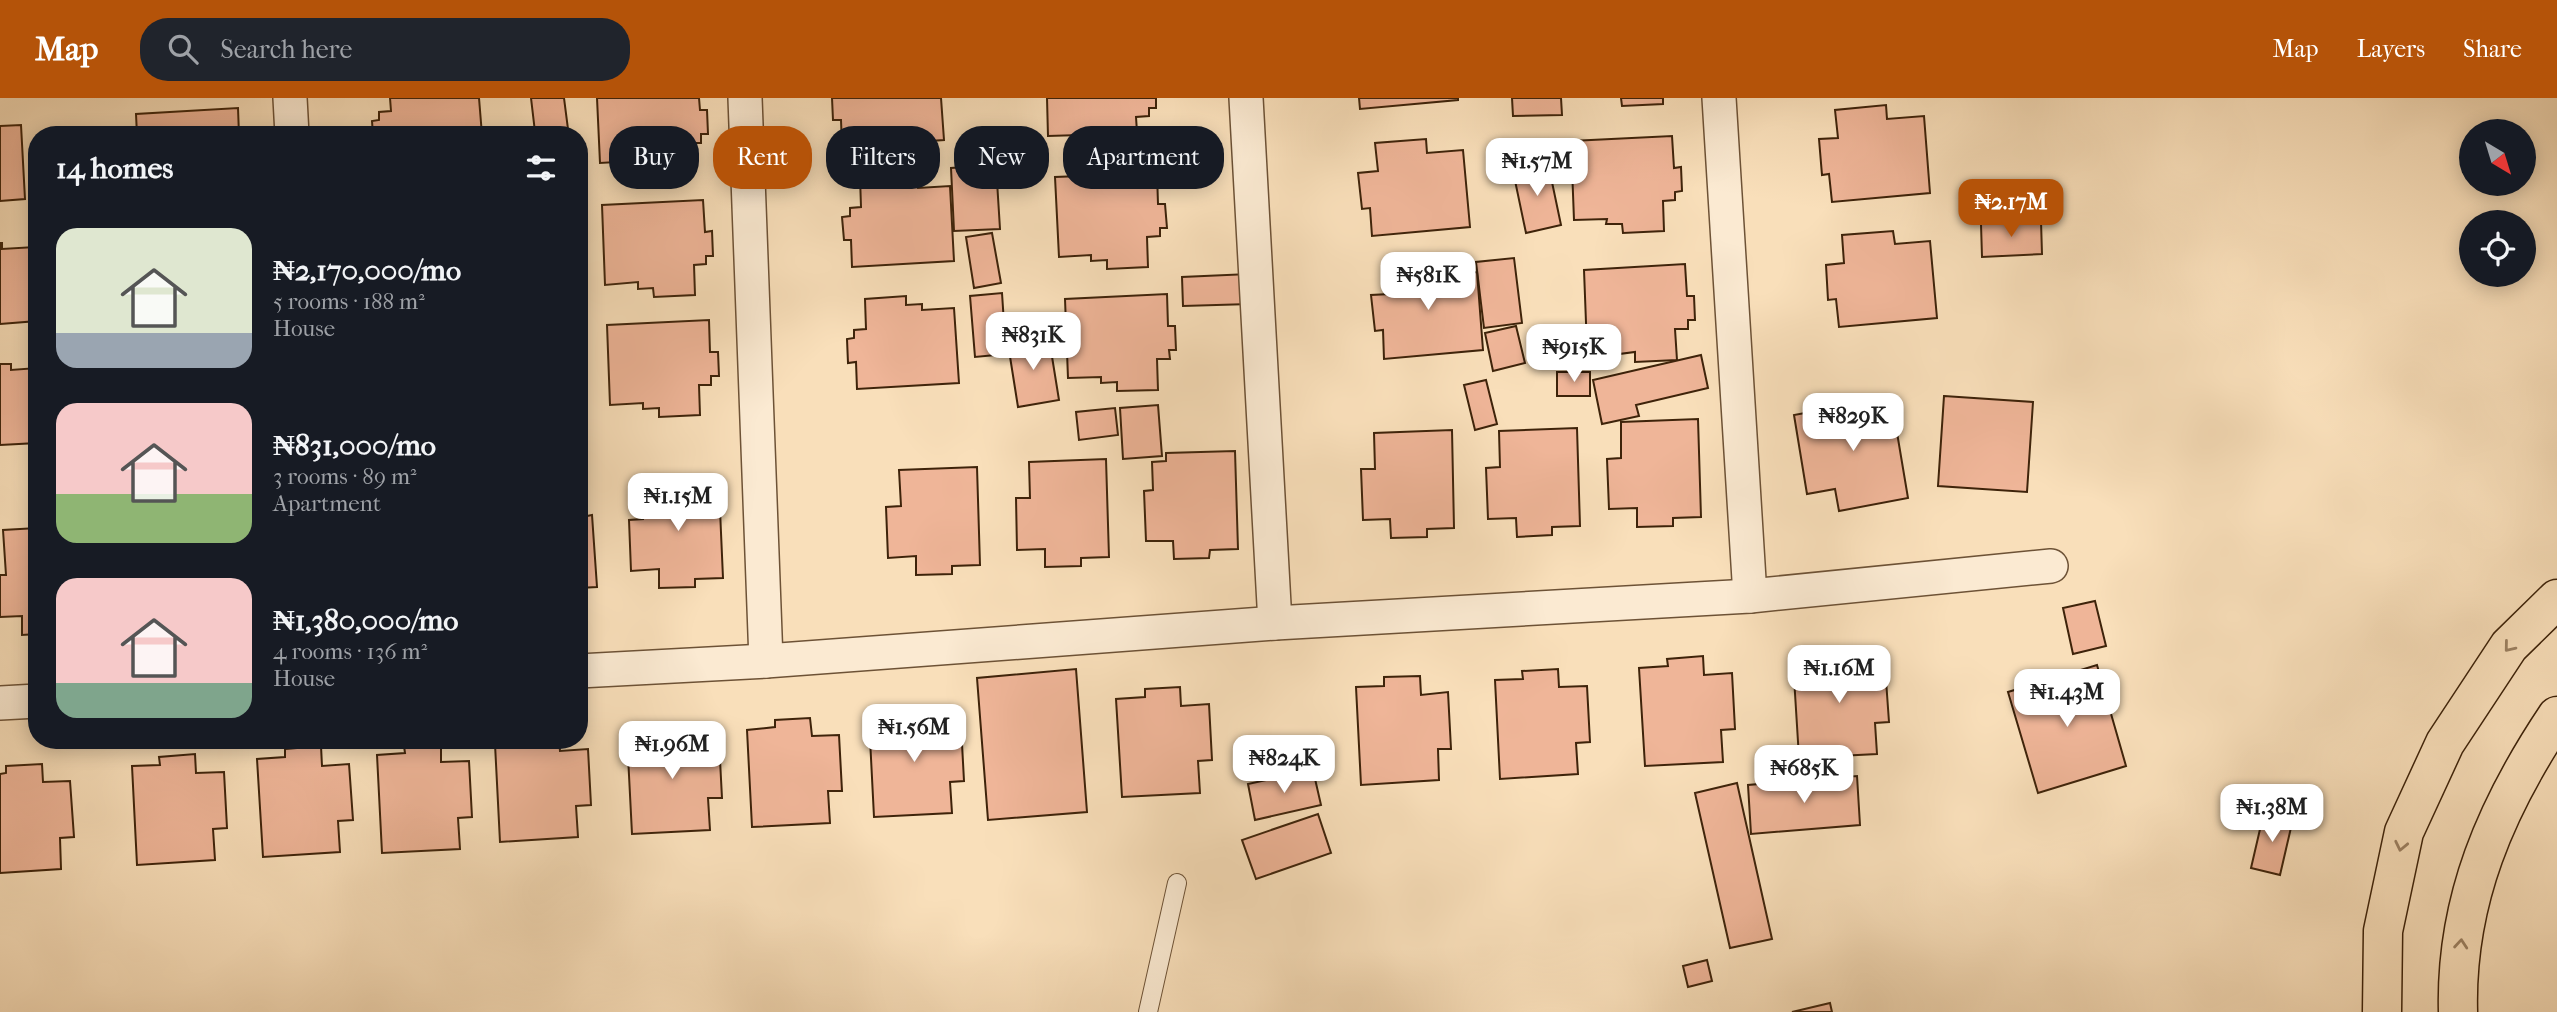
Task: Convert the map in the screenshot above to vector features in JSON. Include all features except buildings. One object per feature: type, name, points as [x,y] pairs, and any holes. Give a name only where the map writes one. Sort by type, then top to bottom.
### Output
[{"type":"highway","points":[[2382,1012],[2383,931],[2404,832],[2445,743],[2509,646],[2557,599]]},
{"type":"highway","points":[[2458,1012],[2461,937],[2478,869],[2498,815],[2531,754],[2557,716]]},
{"type":"street","points":[[290,98],[292,126]]},
{"type":"street","points":[[745,98],[766,661]]},
{"type":"street","points":[[1246,98],[1275,623]]},
{"type":"street","points":[[1719,98],[1751,596]]},
{"type":"street","points":[[588,671],[766,661],[1275,623],[1751,596],[2051,566]]},
{"type":"street","points":[[0,703],[28,701]]},
{"type":"lane","points":[[1148,1012],[1177,883]]}]
